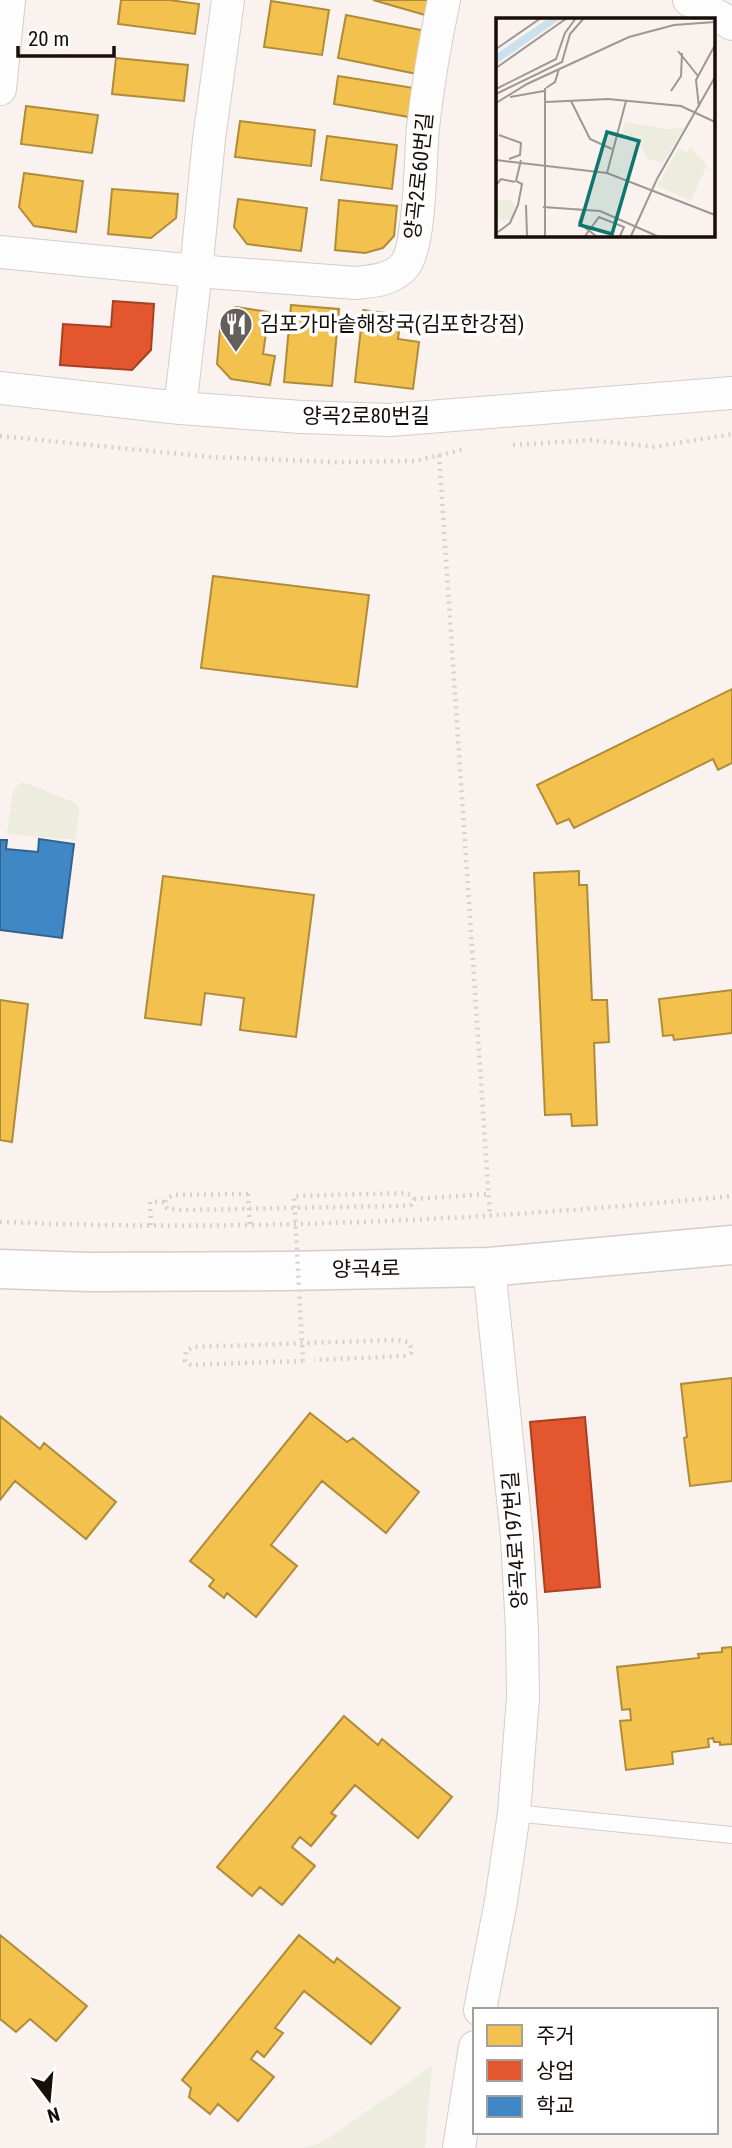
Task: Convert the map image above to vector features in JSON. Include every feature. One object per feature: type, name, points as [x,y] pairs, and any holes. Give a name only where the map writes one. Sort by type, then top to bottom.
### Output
[{"type":"street","points":[[0,89],[9,0]]},
{"type":"street","points":[[180,408],[209,139],[228,0]]},
{"type":"street","name":"양곡2로60번길","points":[[0,252],[356,283],[396,275],[407,263],[415,241],[424,115],[433,50],[444,0]]},
{"type":"street","points":[[689,0],[732,24]]},
{"type":"street","name":"양곡2로80번길","points":[[0,388],[180,408],[390,420],[732,393]]},
{"type":"street","name":"양곡4로","points":[[0,1269],[88,1272],[489,1267],[732,1245]]},
{"type":"street","name":"양곡4로197번길","points":[[480,2008],[501,1901],[514,1813],[523,1698],[517,1538],[489,1267]]},
{"type":"street","points":[[459,2148],[473,2060]]},
{"type":"lane","points":[[514,1813],[732,1835]]},
{"type":"path","points":[[439,455],[489,1216]]},
{"type":"path","points":[[314,1360],[404,1356],[411,1353],[412,1349],[408,1342],[397,1340],[314,1343],[300,1344],[286,1345],[193,1347],[186,1352],[185,1358],[191,1365],[303,1361],[302,1347],[301,1334],[300,1320],[295,1196],[404,1193],[412,1195],[414,1199]]},
{"type":"path","points":[[165,1202],[174,1195],[248,1194],[250,1225]]},
{"type":"path","points":[[414,1199],[488,1194]]},
{"type":"path","points":[[0,1222],[89,1226],[337,1224],[489,1216],[732,1196]]},
{"type":"path","points":[[165,1202],[167,1208],[181,1210],[399,1206],[411,1205],[414,1199]]},
{"type":"path","points":[[150,1225],[150,1202],[165,1202]]},
{"type":"shaded area","points":[[26,783],[75,803],[79,808],[76,840],[7,834],[13,790],[19,784]]},
{"type":"shaded area","points":[[432,2066],[425,2148],[302,2148],[323,2142]]},
{"type":"building: 주거","points":[[121,0],[169,0],[199,4],[195,34],[118,24]]},
{"type":"building: 주거","points":[[373,0],[429,0],[425,15]]},
{"type":"building: 주거","points":[[271,1],[329,10],[322,55],[264,47]]},
{"type":"building: 주거","points":[[346,15],[426,31],[417,74],[338,58]]},
{"type":"building: 주거","points":[[116,58],[188,65],[184,101],[112,94]]},
{"type":"building: 주거","points":[[338,76],[414,88],[409,117],[334,104]]},
{"type":"building: 주거","points":[[26,106],[98,115],[92,153],[21,144]]},
{"type":"building: 주거","points":[[240,121],[315,130],[311,166],[235,157]]},
{"type":"building: 주거","points":[[327,136],[397,145],[392,189],[321,180]]},
{"type":"building: 주거","points":[[24,173],[83,181],[76,232],[34,226],[19,207]]},
{"type":"building: 주거","points":[[112,189],[178,194],[176,218],[151,238],[108,234]]},
{"type":"building: 주거","points":[[238,199],[307,208],[301,251],[247,244],[234,227]]},
{"type":"building: 주거","points":[[339,200],[397,206],[394,236],[383,248],[365,253],[335,250]]},
{"type":"building: 주거","points":[[291,305],[339,309],[332,386],[284,382]]},
{"type":"building: 주거","points":[[236,307],[269,312],[263,354],[275,356],[270,385],[231,379],[217,364],[221,318]]},
{"type":"building: 주거","points":[[363,310],[401,315],[398,339],[419,342],[413,389],[355,382]]},
{"type":"building: 주거","points":[[213,576],[369,595],[357,687],[201,668]]},
{"type":"building: 주거","points":[[732,689],[732,763],[718,770],[713,759],[574,828],[569,819],[557,824],[537,785]]},
{"type":"building: 주거","points":[[579,871],[579,885],[587,885],[592,1000],[607,1000],[609,1042],[594,1043],[597,1125],[572,1126],[571,1114],[545,1115],[534,873]]},
{"type":"building: 주거","points":[[163,876],[314,895],[296,1037],[240,1030],[244,998],[205,993],[201,1025],[145,1018]]},
{"type":"building: 주거","points":[[732,990],[732,1033],[674,1040],[673,1035],[663,1036],[659,999]]},
{"type":"building: 주거","points":[[0,1000],[28,1004],[12,1142],[0,1140]]},
{"type":"building: 주거","points":[[732,1378],[732,1481],[690,1486],[681,1384]]},
{"type":"building: 주거","points":[[310,1413],[347,1442],[353,1438],[419,1492],[386,1533],[322,1481],[271,1545],[297,1566],[256,1617],[227,1593],[224,1598],[209,1586],[214,1580],[190,1561]]},
{"type":"building: 주거","points":[[0,1416],[40,1449],[44,1443],[116,1502],[86,1539],[15,1481],[0,1500]]},
{"type":"building: 주거","points":[[732,1647],[732,1744],[720,1745],[720,1742],[714,1742],[713,1738],[708,1739],[709,1747],[672,1752],[673,1764],[626,1770],[620,1721],[631,1720],[630,1709],[622,1710],[617,1667],[699,1658],[698,1654],[722,1652],[722,1648]]},
{"type":"building: 주거","points":[[344,1716],[378,1745],[382,1739],[452,1797],[418,1838],[355,1785],[331,1813],[336,1816],[311,1846],[300,1837],[292,1847],[315,1866],[282,1905],[260,1887],[252,1896],[217,1867]]},
{"type":"building: 주거","points":[[0,1935],[87,2006],[56,2041],[30,2019],[16,2032],[0,2019]]},
{"type":"building: 주거","points":[[299,1935],[334,1963],[337,1958],[400,2008],[371,2044],[304,1991],[275,2028],[283,2033],[264,2057],[257,2051],[251,2059],[274,2077],[238,2121],[218,2104],[210,2114],[189,2097],[191,2088],[182,2080]]},
{"type":"building: 상업","points":[[113,301],[154,304],[151,350],[132,370],[60,365],[63,324],[111,327]]},
{"type":"building: 상업","points":[[585,1417],[600,1587],[545,1592],[530,1422]]},
{"type":"building: 학교","points":[[39,839],[74,844],[62,938],[0,930],[0,840],[7,840],[6,849],[38,852]]},
{"type":"place","name":"김포가마솥해장국(김포한강점)","points":[[236,354]]}]
